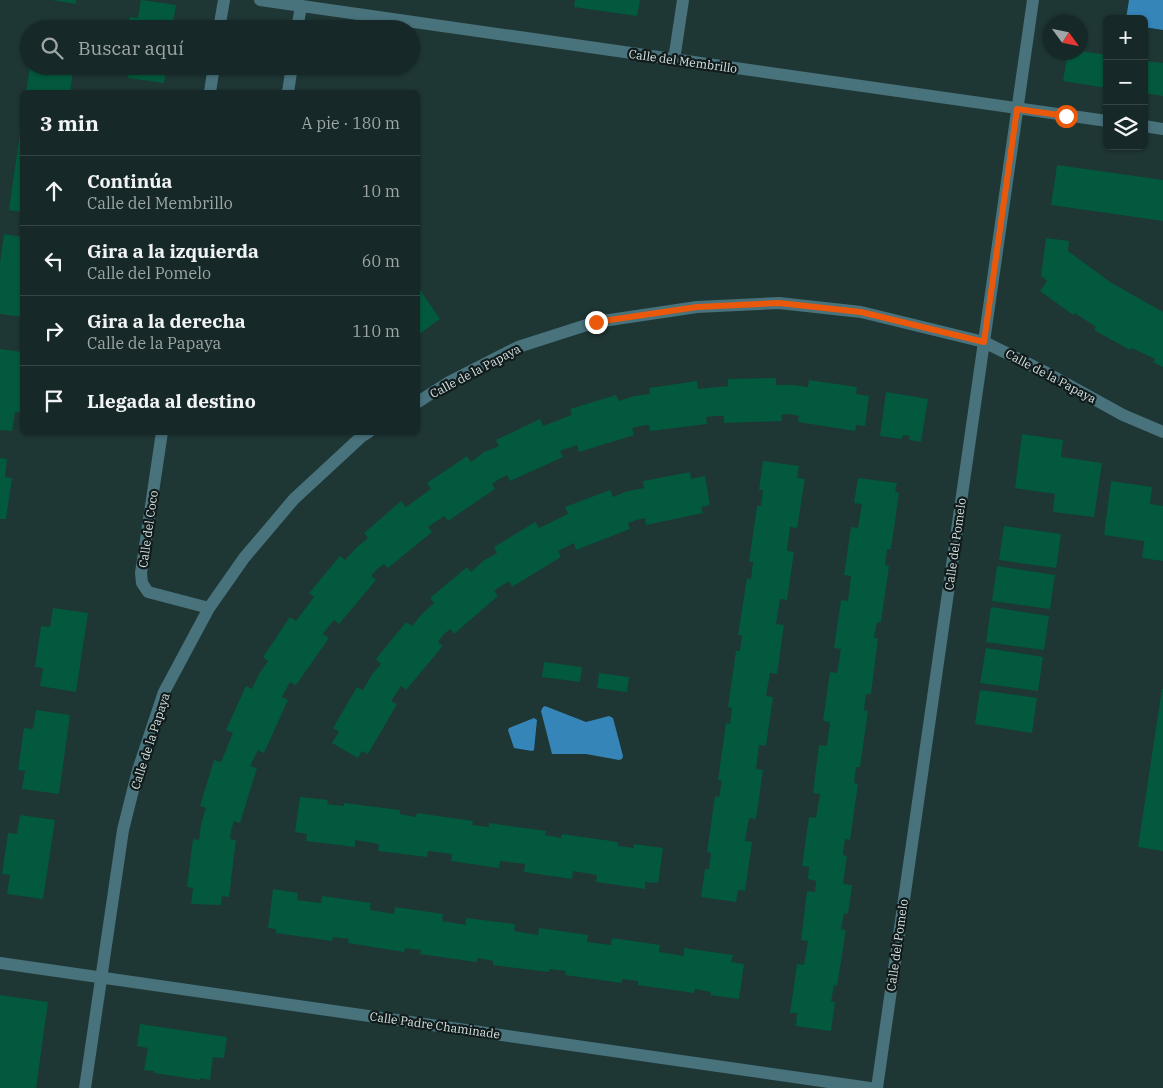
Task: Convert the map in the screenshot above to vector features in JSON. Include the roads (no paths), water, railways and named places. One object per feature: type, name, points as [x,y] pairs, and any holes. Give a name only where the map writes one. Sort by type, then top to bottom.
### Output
[{"type":"street","points":[[221,20],[224,0]]},
{"type":"street","name":"Calle del Membrillo","points":[[260,0],[398,20]]},
{"type":"street","points":[[674,60],[683,0]]},
{"type":"street","name":"Calle del Pomelo","points":[[877,1088],[1033,0]]},
{"type":"street","points":[[299,20],[301,6]]},
{"type":"street","name":"Calle del Membrillo","points":[[420,23],[1103,120]]},
{"type":"street","points":[[210,90],[213,75]]},
{"type":"street","points":[[288,90],[291,75]]},
{"type":"street","points":[[1148,127],[1163,129]]},
{"type":"street","name":"Calle de la Papaya","points":[[420,401],[449,382],[518,347],[596,322],[697,307],[779,303],[861,312],[984,342],[1045,372],[1123,415],[1163,432]]},
{"type":"street","name":"Calle del Coco","points":[[162,435],[142,583],[148,592],[209,608]]},
{"type":"street","name":"Calle de la Papaya","points":[[86,1088],[123,830],[138,770],[164,692],[209,608],[244,558],[294,499],[364,435]]},
{"type":"street","name":"Calle Padre Chaminade","points":[[0,963],[870,1088]]},
{"type":"water","points":[[1129,0],[1163,0],[1163,30],[1148,28],[1148,15],[1127,15]]},
{"type":"water","points":[[545,706],[586,722],[609,716],[613,718],[623,756],[622,759],[586,754],[552,754],[541,711]]},
{"type":"water","points":[[534,718],[537,720],[534,750],[514,748],[509,728]]}]
